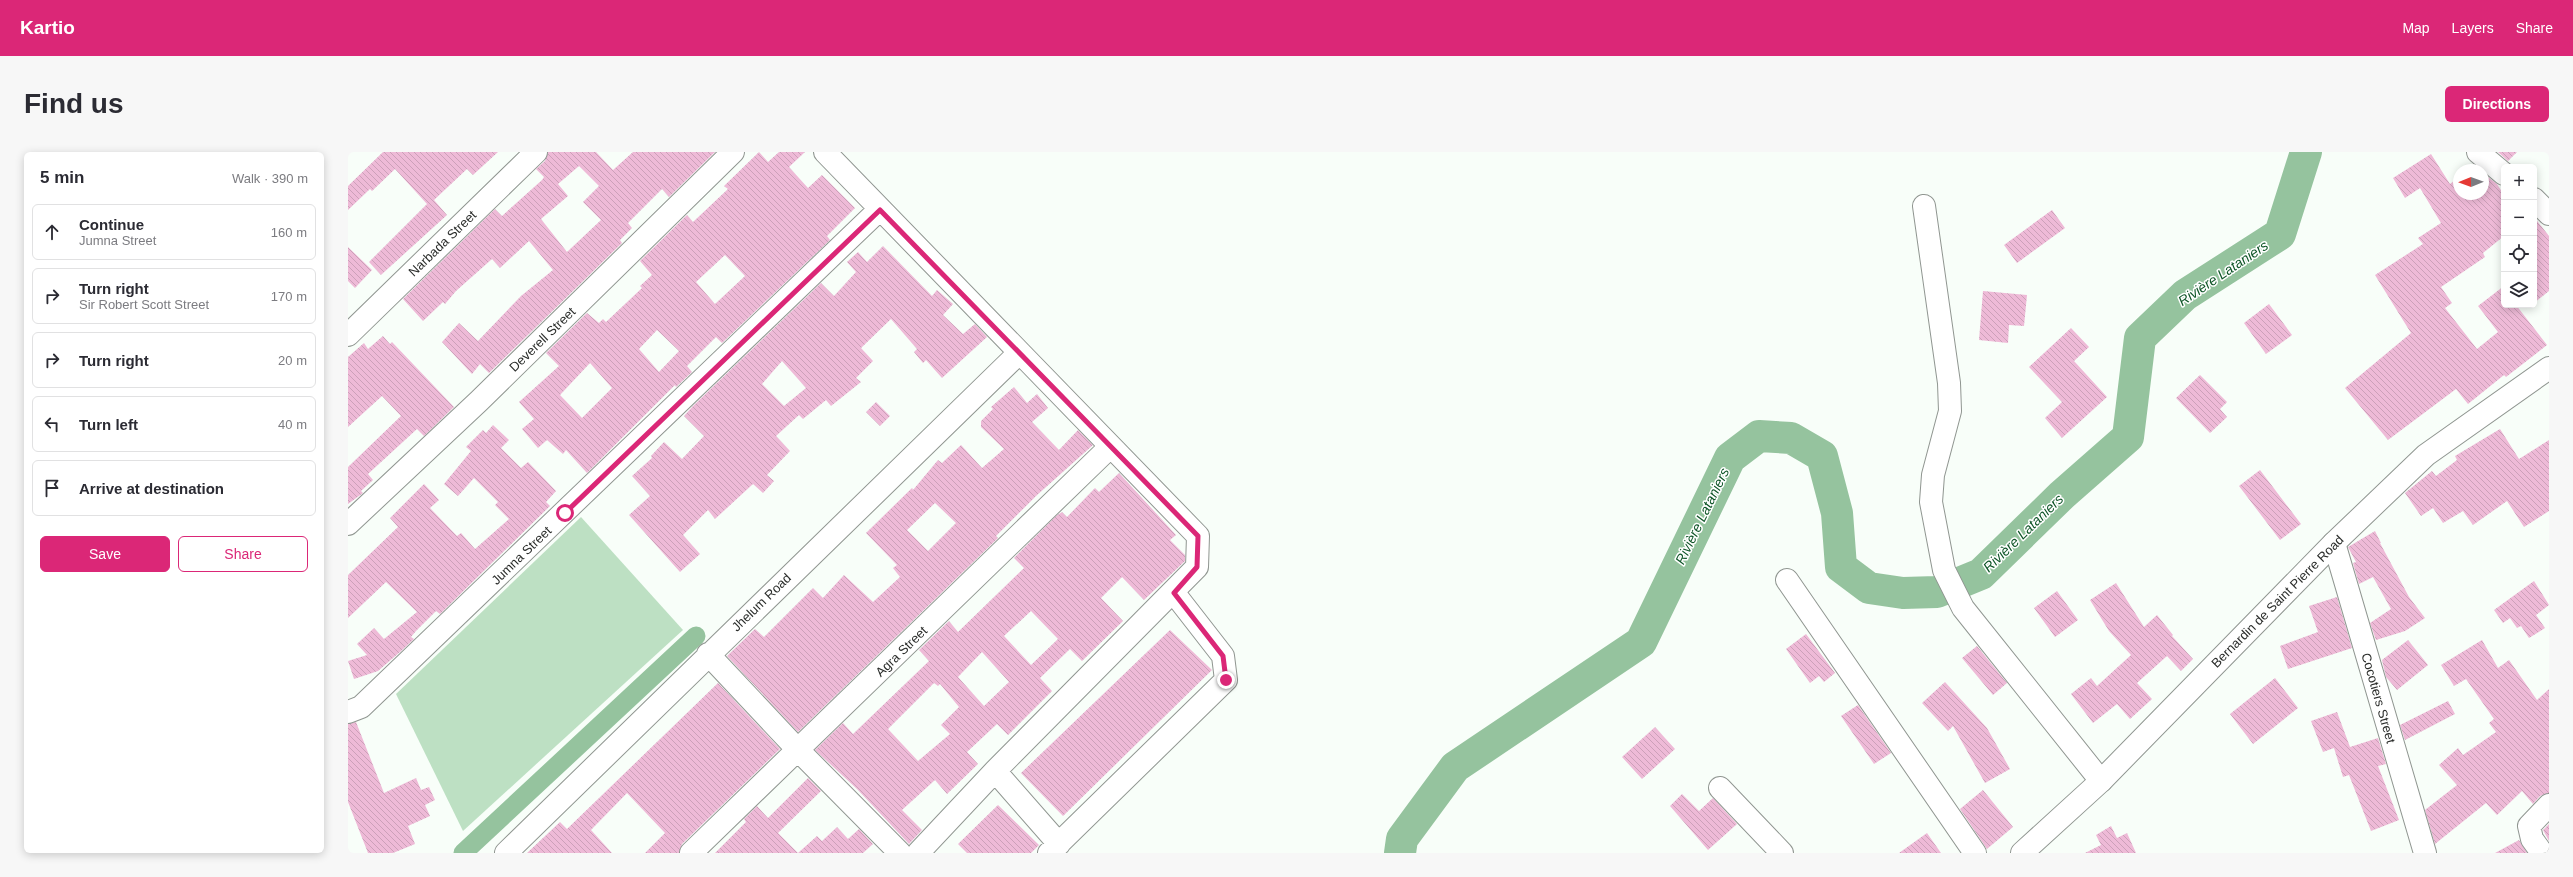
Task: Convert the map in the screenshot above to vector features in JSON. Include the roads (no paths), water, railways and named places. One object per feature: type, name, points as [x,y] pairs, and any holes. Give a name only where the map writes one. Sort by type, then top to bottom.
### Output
[{"type":"street","name":"Narbada Street","points":[[348,335],[536,152]]},
{"type":"street","name":"Deverell Street","points":[[348,524],[479,401],[733,152]]},
{"type":"street","points":[[825,152],[1198,536],[1197,567],[1174,593],[995,772],[918,853]]},
{"type":"street","points":[[2478,152],[2501,171]]},
{"type":"street","points":[[2535,200],[2549,214]]},
{"type":"street","points":[[1924,206],[1949,383],[1950,411],[1933,475],[1931,502],[1944,570],[1963,608],[2101,781]]},
{"type":"street","name":"Jumna Street","points":[[348,712],[361,707],[880,210]]},
{"type":"street","name":"Jhelum Road","points":[[506,853],[708,654],[1019,353]]},
{"type":"street","name":"Bernardin de Saint Pierre Road","points":[[2022,853],[2101,781],[2334,543],[2426,455],[2549,368]]},
{"type":"street","name":"Agra Street","points":[[691,853],[798,751],[1110,447]]},
{"type":"street","name":"Cocotiers Street","points":[[2334,543],[2425,853]]},
{"type":"street","points":[[1787,580],[1976,853]]},
{"type":"street","points":[[995,772],[1054,848],[1226,680],[1223,656],[1174,593]]},
{"type":"street","points":[[708,654],[798,751],[900,853]]},
{"type":"street","points":[[1720,788],[1782,853]]},
{"type":"street","points":[[2542,853],[2532,839],[2529,826],[2549,805]]},
{"type":"waterway","name":"Rivière Lataniers","points":[[1400,853],[1402,839],[1455,767],[1641,642],[1730,458],[1759,436],[1791,438],[1822,456],[1837,513],[1841,567],[1869,588],[1903,593],[1937,592],[1981,574],[2062,495],[2128,437],[2140,338],[2185,295],[2280,234],[2306,152]]},
{"type":"waterway","points":[[463,853],[696,636]]}]
